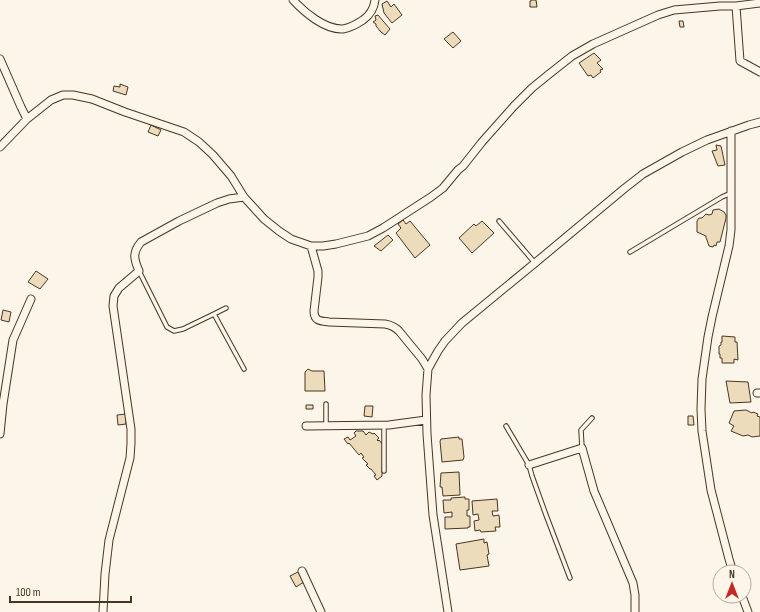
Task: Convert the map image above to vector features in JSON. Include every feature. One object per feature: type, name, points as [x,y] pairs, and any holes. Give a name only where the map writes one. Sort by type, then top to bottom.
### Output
[{"type":"street","points":[[292,0],[320,23],[343,29],[366,18],[373,11],[375,0]]},
{"type":"street","points":[[0,147],[27,119],[52,100],[63,95],[73,95],[92,99],[184,132],[191,136],[213,155],[231,176],[244,197],[264,219],[279,231],[291,239],[311,246],[336,244],[368,236],[384,228],[443,188],[482,142],[532,88],[572,56],[592,44],[658,15],[674,10],[760,3]]},
{"type":"street","points":[[736,6],[740,61],[760,72]]},
{"type":"street","points":[[0,58],[27,119]]},
{"type":"street","points":[[448,612],[433,515],[426,420],[428,369],[438,351],[462,323],[643,174],[707,140],[760,122]]},
{"type":"street","points":[[731,131],[731,230],[729,246],[709,330],[704,367],[701,409],[702,431],[711,490],[731,564]]},
{"type":"street","points":[[103,612],[109,540],[130,458],[131,443],[131,429],[113,306],[114,296],[119,288],[139,271],[134,260],[135,252],[141,242],[179,221],[217,203],[229,199],[244,197]]},
{"type":"street","points":[[311,246],[318,271],[314,311],[316,318],[322,322],[391,325],[399,331],[422,359],[428,369]]},
{"type":"street","points":[[0,434],[2,404],[13,340],[31,299]]},
{"type":"street","points":[[306,426],[384,425],[426,420]]},
{"type":"street","points":[[529,465],[582,448],[594,491],[633,582],[635,612]]},
{"type":"street","points":[[302,571],[321,612]]},
{"type":"lane","points":[[630,252],[731,193]]},
{"type":"lane","points":[[499,221],[535,263]]},
{"type":"lane","points":[[139,271],[167,327],[174,331],[183,329],[226,308]]},
{"type":"lane","points":[[214,314],[244,369]]},
{"type":"lane","points":[[326,404],[326,426]]},
{"type":"lane","points":[[582,448],[581,430],[592,418]]},
{"type":"lane","points":[[384,425],[384,471]]},
{"type":"lane","points":[[506,426],[529,465],[570,578]]},
{"type":"building","points":[[531,0],[536,0],[537,7],[530,7]]},
{"type":"building","points":[[387,1],[391,7],[394,4],[402,15],[392,23],[384,13],[382,4]]},
{"type":"building","points":[[378,15],[390,29],[385,35],[373,22],[376,20],[375,16]]},
{"type":"building","points":[[679,21],[683,21],[684,27],[680,27]]},
{"type":"building","points":[[453,32],[461,41],[453,48],[444,39]]},
{"type":"building","points":[[594,53],[601,60],[597,63],[603,69],[600,70],[601,72],[593,78],[591,75],[588,76],[579,63]]},
{"type":"building","points":[[120,84],[128,87],[126,95],[113,91],[114,86],[120,87]]},
{"type":"building","points":[[151,125],[161,130],[158,136],[148,132]]},
{"type":"building","points":[[716,145],[721,146],[725,165],[718,166],[712,151],[717,150]]},
{"type":"building","points":[[719,209],[724,212],[726,218],[720,242],[717,242],[716,246],[714,245],[713,247],[709,246],[706,236],[697,232],[697,221],[706,214],[712,214],[713,210]]},
{"type":"building","points":[[403,220],[406,224],[410,221],[430,245],[415,258],[396,233],[401,228],[398,224]]},
{"type":"building","points":[[482,221],[494,233],[472,253],[459,238],[474,224],[476,226]]},
{"type":"building","points":[[388,235],[393,240],[381,251],[374,246]]},
{"type":"building","points":[[36,271],[48,279],[40,289],[28,282]]},
{"type":"building","points":[[3,310],[11,312],[9,322],[1,320]]},
{"type":"building","points":[[722,336],[735,337],[735,342],[737,342],[738,360],[734,359],[734,363],[722,363],[722,358],[720,358],[719,354],[719,346],[722,342]]},
{"type":"building","points":[[308,369],[312,371],[324,371],[325,391],[305,391],[305,372]]},
{"type":"building","points":[[726,381],[748,382],[751,402],[730,403]]},
{"type":"building","points":[[306,405],[313,405],[313,409],[306,409]]},
{"type":"building","points":[[365,406],[373,406],[372,417],[364,416]]},
{"type":"building","points":[[746,410],[758,414],[757,416],[760,417],[760,436],[743,436],[731,431],[734,426],[729,423],[734,411]]},
{"type":"building","points":[[126,414],[126,424],[118,425],[117,415]]},
{"type":"building","points":[[688,416],[693,416],[694,425],[688,425]]},
{"type":"building","points":[[356,431],[363,431],[366,435],[369,432],[374,433],[379,438],[377,440],[379,440],[383,445],[382,476],[377,480],[374,476],[376,475],[366,465],[368,464],[362,458],[364,457],[361,453],[359,455],[344,439],[348,437],[350,440],[356,436],[354,433]]},
{"type":"building","points":[[459,437],[459,439],[462,439],[463,460],[442,462],[441,439]]},
{"type":"building","points":[[459,472],[460,495],[443,496],[442,487],[440,487],[441,473]]},
{"type":"building","points":[[465,497],[465,499],[469,499],[469,510],[467,510],[467,516],[470,516],[470,527],[445,529],[445,517],[452,517],[452,512],[444,513],[443,500]]},
{"type":"building","points":[[497,499],[498,511],[492,511],[493,516],[499,515],[500,527],[495,527],[496,531],[475,531],[474,521],[479,520],[478,514],[473,515],[472,501]]},
{"type":"building","points":[[484,539],[484,543],[487,542],[489,566],[460,570],[456,544]]},
{"type":"building","points":[[298,572],[304,582],[296,587],[290,576]]}]
